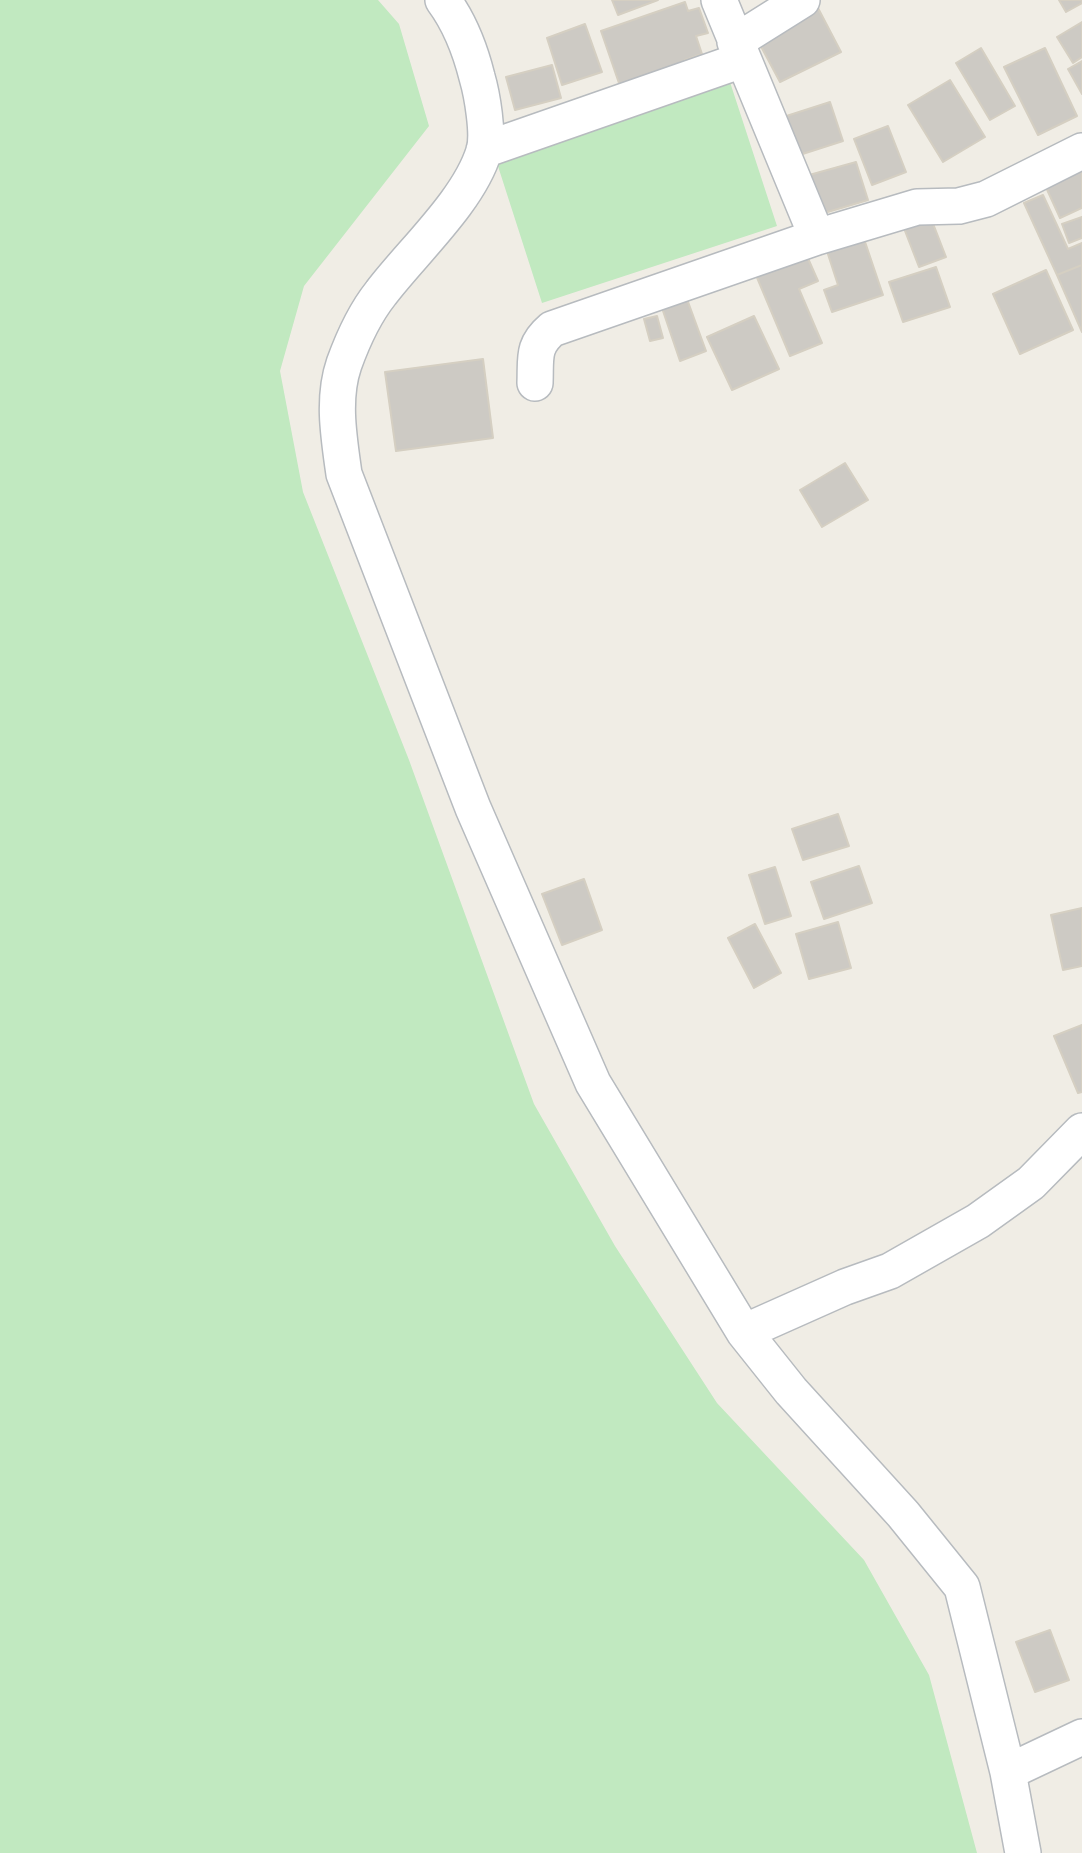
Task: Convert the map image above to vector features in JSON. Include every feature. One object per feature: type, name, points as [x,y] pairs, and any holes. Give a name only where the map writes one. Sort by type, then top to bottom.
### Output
[{"type":"street","points":[[443,0],[454,15],[470,51],[483,99],[484,150],[468,183],[443,220],[380,295],[358,331],[343,366],[336,419],[344,474],[473,808],[593,1083],[744,1332],[791,1391],[903,1514],[962,1587],[1008,1772],[1023,1853]]},
{"type":"street","points":[[719,0],[817,237]]},
{"type":"street","points":[[484,150],[739,51],[802,0]]},
{"type":"street","points":[[535,383],[536,348],[541,338],[552,329],[817,237],[917,207],[959,206],[986,199],[1082,151]]},
{"type":"street","points":[[744,1332],[845,1287],[890,1271],[978,1221],[1031,1183],[1082,1131]]},
{"type":"street","points":[[1008,1772],[1082,1737]]},
{"type":"green space","points":[[0,0],[378,0],[399,24],[429,126],[304,286],[280,371],[303,492],[409,760],[534,1104],[615,1246],[717,1403],[864,1560],[929,1675],[977,1853],[0,1853]]},
{"type":"green space","points":[[729,79],[777,226],[542,303],[496,160]]},
{"type":"building","points":[[612,0],[658,0],[618,15]]},
{"type":"building","points":[[1059,0],[1082,0],[1082,3],[1066,12]]},
{"type":"building","points":[[685,2],[688,11],[699,8],[708,33],[696,36],[702,54],[685,60],[688,67],[621,89],[601,31]]},
{"type":"building","points":[[818,8],[841,52],[780,82],[757,39]]},
{"type":"building","points":[[1082,22],[1082,57],[1073,63],[1057,37]]},
{"type":"building","points":[[585,24],[602,72],[562,85],[547,38]]},
{"type":"building","points":[[981,48],[1015,106],[990,120],[956,63]]},
{"type":"building","points":[[1045,48],[1077,116],[1038,135],[1004,67]]},
{"type":"building","points":[[1082,61],[1082,94],[1068,69]]},
{"type":"building","points":[[552,65],[561,98],[515,110],[506,77]]},
{"type":"building","points":[[950,80],[985,137],[943,162],[908,105]]},
{"type":"building","points":[[830,102],[843,141],[787,159],[774,120]]},
{"type":"building","points":[[888,126],[906,172],[872,185],[854,139]]},
{"type":"building","points":[[856,162],[868,200],[814,216],[802,177]]},
{"type":"building","points":[[1080,167],[1082,208],[1060,218],[1044,183]]},
{"type":"building","points":[[1043,195],[1068,249],[1082,243],[1082,265],[1057,275],[1024,203]]},
{"type":"building","points":[[927,208],[946,257],[919,267],[900,218]]},
{"type":"building","points":[[1082,217],[1082,238],[1069,243],[1062,224]]},
{"type":"building","points":[[861,230],[883,295],[832,312],[824,290],[838,285],[824,242]]},
{"type":"building","points":[[803,247],[818,281],[799,289],[822,343],[790,356],[753,268]]},
{"type":"building","points":[[1082,265],[1082,332],[1057,275]]},
{"type":"building","points":[[936,267],[950,307],[903,322],[889,282]]},
{"type":"building","points":[[1046,270],[1073,330],[1020,354],[993,294]]},
{"type":"building","points":[[687,299],[706,351],[680,361],[662,308]]},
{"type":"building","points":[[657,316],[663,338],[650,341],[644,319]]},
{"type":"building","points":[[754,316],[779,369],[732,390],[707,337]]},
{"type":"building","points":[[483,359],[493,438],[396,451],[385,372]]},
{"type":"building","points":[[845,463],[868,500],[822,527],[800,490]]},
{"type":"building","points":[[838,814],[849,846],[803,860],[792,829]]},
{"type":"building","points":[[859,866],[872,903],[824,919],[811,882]]},
{"type":"building","points":[[775,867],[791,916],[765,924],[749,875]]},
{"type":"building","points":[[584,879],[602,930],[562,945],[542,894]]},
{"type":"building","points":[[1082,908],[1082,966],[1063,970],[1051,915]]},
{"type":"building","points":[[838,922],[851,968],[809,979],[796,934]]},
{"type":"building","points":[[755,924],[781,973],[754,988],[728,938]]},
{"type":"building","points":[[1082,1025],[1082,1092],[1078,1093],[1054,1036]]},
{"type":"building","points":[[1050,1630],[1069,1680],[1035,1692],[1016,1642]]}]
